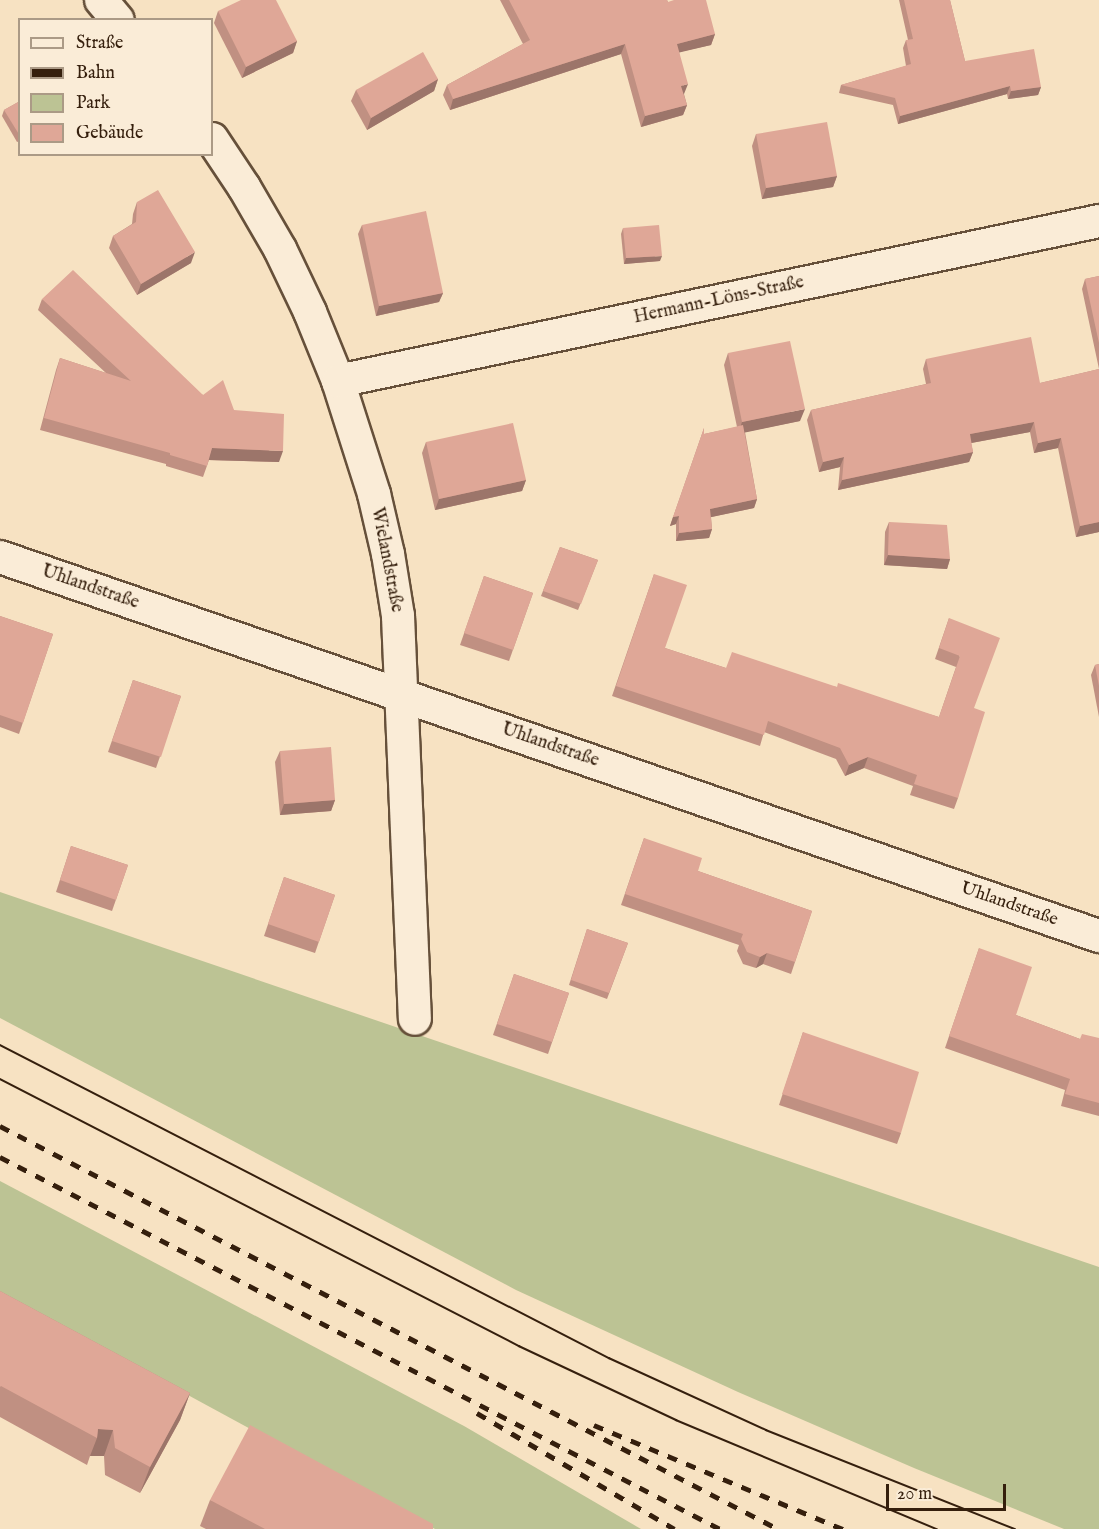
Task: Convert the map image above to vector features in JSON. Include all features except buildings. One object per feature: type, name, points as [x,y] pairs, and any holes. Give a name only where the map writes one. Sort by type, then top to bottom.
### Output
[{"type":"street","points":[[101,0],[116,18]]},
{"type":"street","name":"Wielandstraße","points":[[213,140],[280,249],[338,381],[374,494],[388,554],[398,616],[415,1018]]},
{"type":"street","name":"Hermann-Löns-Straße","points":[[338,381],[1099,221]]},
{"type":"street","name":"Uhlandstraße","points":[[0,557],[1099,936]]},
{"type":"green space","points":[[0,892],[1099,1267],[1099,1529],[1064,1529],[914,1468],[738,1392],[516,1290],[0,1018]]},
{"type":"green space","points":[[0,1181],[464,1426],[641,1529],[435,1529],[0,1293]]},
{"type":"tram line","points":[[0,1045],[609,1358],[766,1430],[1015,1529]]},
{"type":"tram line","points":[[0,1079],[519,1346],[676,1420],[937,1529]]},
{"type":"railway","points":[[0,1126],[778,1529]]},
{"type":"railway","points":[[0,1157],[720,1529]]},
{"type":"railway","points":[[477,1413],[675,1529]]},
{"type":"railway","points":[[594,1425],[843,1529]]}]
